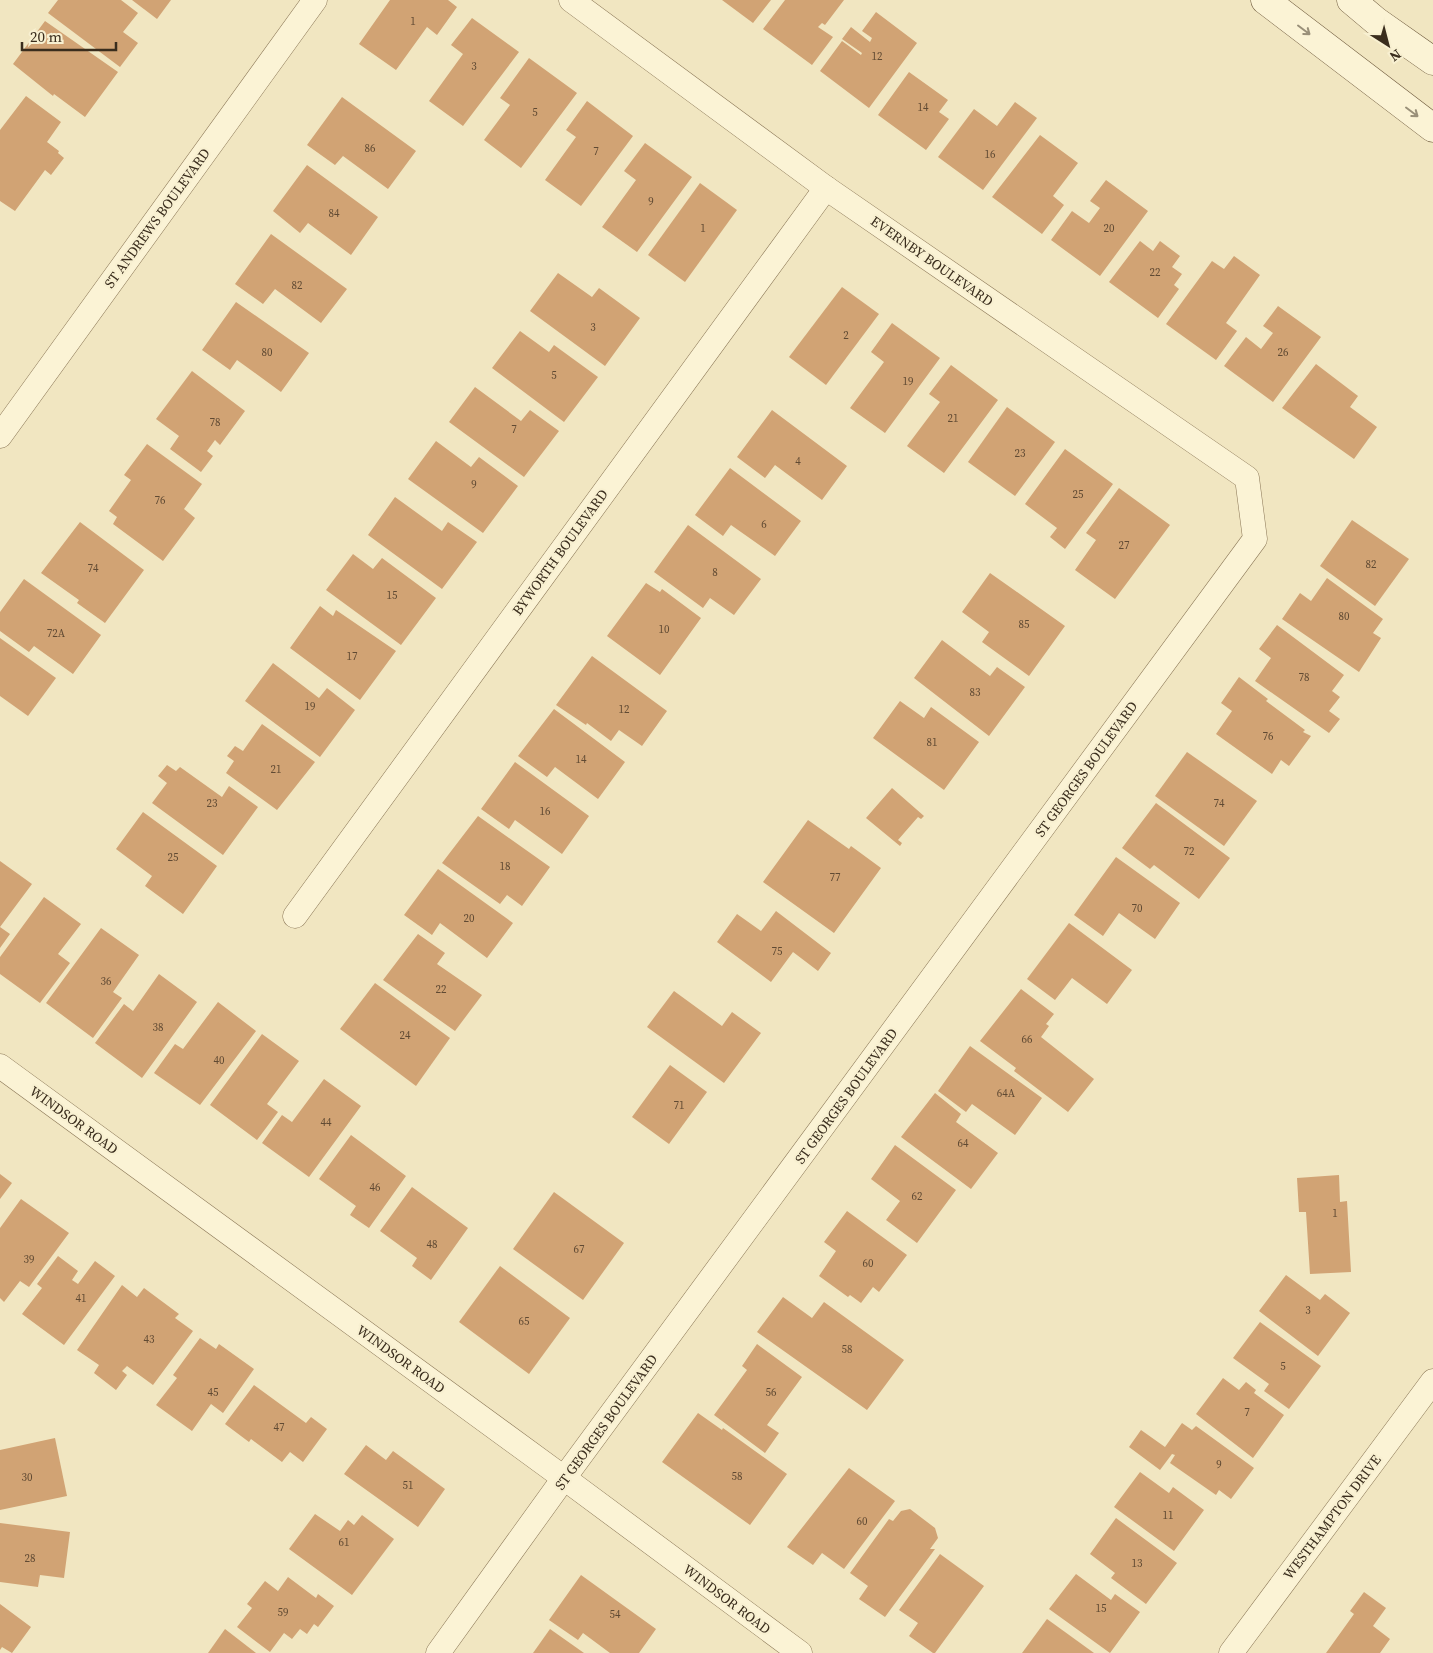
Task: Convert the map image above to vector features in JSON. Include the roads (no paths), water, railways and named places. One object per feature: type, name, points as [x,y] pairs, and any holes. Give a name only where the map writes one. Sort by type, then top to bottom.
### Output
[{"type":"main road","points":[[1265,0],[1433,128]]},
{"type":"main road","points":[[1350,0],[1376,21],[1433,61]]},
{"type":"street","name":"ST ANDREWS BOULEVARD","points":[[0,436],[315,0]]},
{"type":"street","name":"EVERNBY BOULEVARD","points":[[571,0],[826,188],[1247,478],[1255,539]]},
{"type":"street","name":"BYWORTH BOULEVARD","points":[[295,916],[826,188]]},
{"type":"street","name":"ST GEORGES BOULEVARD","points":[[438,1653],[564,1478],[1255,539]]},
{"type":"street","name":"WINDSOR ROAD","points":[[0,1066],[800,1653]]},
{"type":"street","name":"WESTHAMPTON DRIVE","points":[[1231,1653],[1433,1381]]}]
